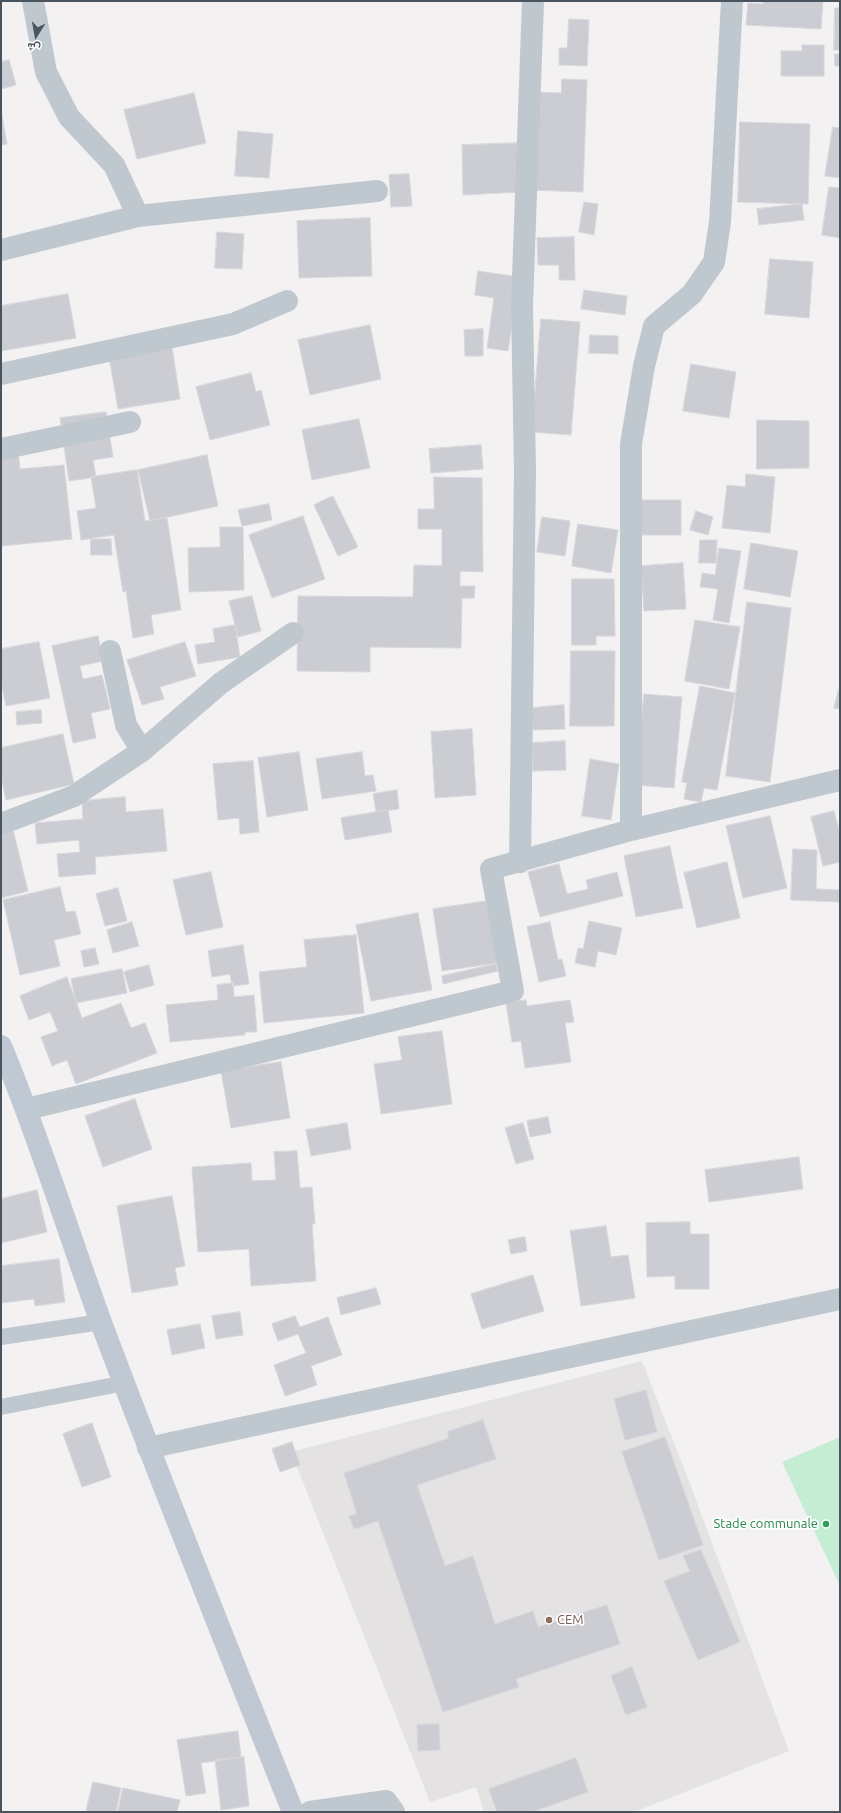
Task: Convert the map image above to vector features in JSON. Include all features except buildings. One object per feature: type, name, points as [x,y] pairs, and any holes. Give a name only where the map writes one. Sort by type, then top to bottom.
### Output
[{"type":"main road","points":[[1,1046],[27,1109],[101,1322],[148,1448],[294,1812]]},
{"type":"street","points":[[33,1],[46,72],[69,117],[114,166],[138,216]]},
{"type":"street","points":[[520,862],[525,471],[522,305],[533,1]]},
{"type":"street","points":[[631,830],[631,444],[644,366],[654,326],[692,294],[714,262],[720,222],[732,1]]},
{"type":"street","points":[[1,250],[138,216],[377,191]]},
{"type":"street","points":[[1,374],[233,324],[287,301]]},
{"type":"street","points":[[1,449],[130,422]]},
{"type":"street","points":[[1,824],[74,796],[142,751],[221,683],[293,633]]},
{"type":"street","points":[[110,651],[126,725],[142,751]]},
{"type":"street","points":[[27,1109],[513,991],[492,869],[631,830],[840,780]]},
{"type":"street","points":[[148,1448],[840,1300]]},
{"type":"street","points":[[310,1812],[386,1801],[394,1812]]},
{"type":"lane","points":[[1,1337],[101,1322]]},
{"type":"lane","points":[[1,1407],[124,1383]]},
{"type":"shaded area","name":"CEM","points":[[642,1361],[692,1489],[789,1751],[634,1812],[484,1812],[476,1787],[430,1802],[291,1452]]},
{"type":"green space","name":"Stade communale","points":[[840,1437],[840,1586],[782,1462]]},
{"type":"place","name":"Stade communale","points":[[826,1524]]},
{"type":"place","name":"CEM","points":[[549,1620]]}]
